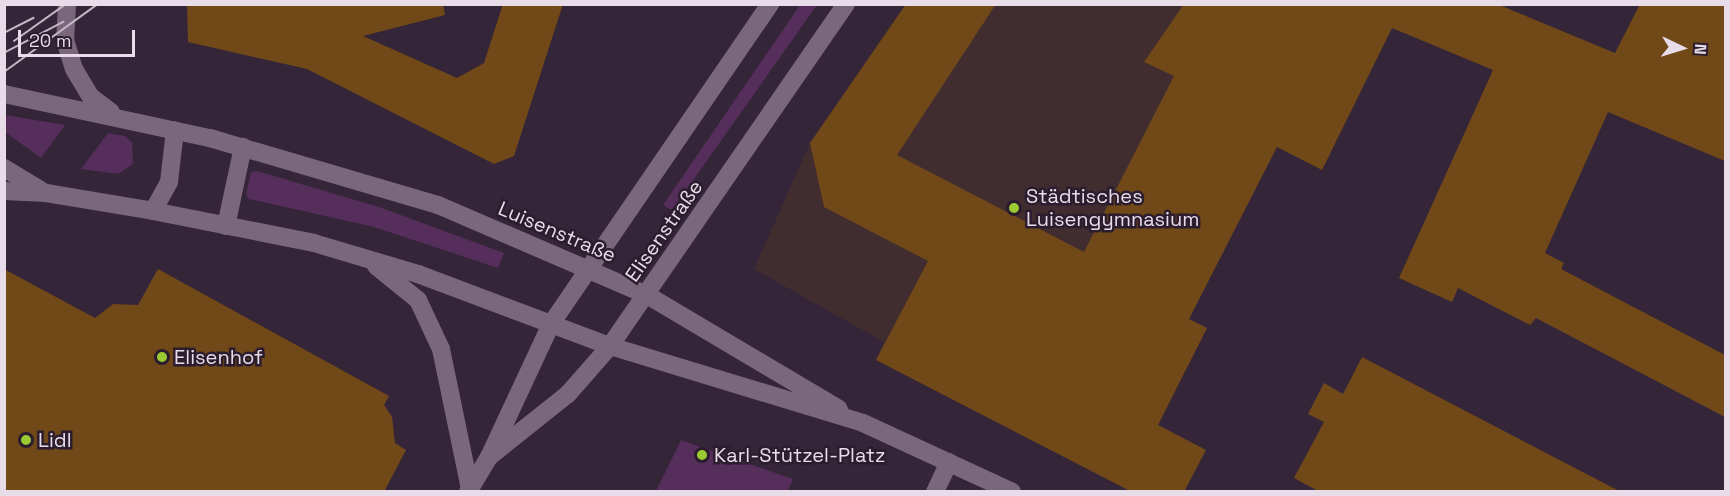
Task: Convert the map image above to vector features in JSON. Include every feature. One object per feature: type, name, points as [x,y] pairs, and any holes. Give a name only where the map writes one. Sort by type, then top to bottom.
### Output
[{"type":"street","points":[[67,4],[65,40],[78,77],[97,103],[123,118]]},
{"type":"street","name":"Elisenstraße","points":[[469,490],[489,457],[551,324],[770,4]]},
{"type":"street","name":"Elisenstraße","points":[[489,457],[568,394],[610,346],[846,4]]},
{"type":"street","name":"Luisenstraße","points":[[4,94],[123,118],[243,147],[438,205],[647,295],[863,423],[1011,492]]},
{"type":"street","points":[[153,211],[169,182],[175,130]]},
{"type":"street","points":[[226,226],[243,147]]},
{"type":"street","points":[[4,168],[46,193]]},
{"type":"street","points":[[4,191],[46,193]]},
{"type":"street","name":"Luisenstraße","points":[[46,193],[153,211],[314,243],[610,346],[863,423]]},
{"type":"street","name":"Luisenstraße","points":[[367,260],[418,300],[441,349],[469,490]]},
{"type":"street","points":[[935,492],[950,462]]},
{"type":"shaded area","points":[[800,5],[817,5],[672,210],[663,205]]},
{"type":"shaded area","name":"Städtisches Luisengymnasium","points":[[906,5],[1183,5],[1301,65],[1284,132],[1189,319],[1207,328],[1158,425],[1206,450],[1184,491],[1132,491],[876,360],[884,342],[754,269],[810,143]]},
{"type":"shaded area","points":[[5,115],[65,125],[41,158],[5,132]]},
{"type":"shaded area","points":[[108,133],[125,136],[132,143],[133,164],[118,174],[81,169]]},
{"type":"shaded area","points":[[257,171],[379,207],[504,253],[498,268],[374,227],[249,199],[246,194],[251,172]]},
{"type":"shaded area","points":[[681,440],[793,479],[788,491],[656,491]]},
{"type":"building","points":[[187,4],[443,4],[445,15],[363,36],[457,78],[484,63],[503,4],[563,4],[514,156],[494,164],[307,69],[188,42]]},
{"type":"building","points":[[906,4],[996,4],[897,155],[1084,252],[1174,76],[1144,62],[1184,4],[1497,4],[1615,53],[1640,4],[1725,4],[1725,161],[1608,112],[1545,253],[1564,263],[1561,269],[1725,355],[1725,417],[1536,318],[1530,325],[1458,288],[1452,302],[1399,278],[1493,70],[1392,28],[1322,170],[1277,147],[1189,319],[1207,328],[1158,425],[1206,450],[1184,492],[1132,492],[876,360],[928,261],[824,207],[810,143]]},
{"type":"building","name":"Elisenhof","points":[[4,269],[95,318],[113,304],[138,305],[158,269],[389,396],[384,405],[392,417],[395,443],[406,450],[384,492],[4,492]]},
{"type":"building","points":[[1362,357],[1621,492],[1320,492],[1294,478],[1324,422],[1308,414],[1324,383],[1343,394]]},
{"type":"tram line","points":[[4,8],[7,4]]},
{"type":"tram line","points":[[14,41],[66,4]]},
{"type":"tram line","points":[[4,72],[98,4]]},
{"type":"tram line","points":[[4,33],[33,18]]},
{"type":"tram line","points":[[4,53],[63,22]]},
{"type":"place","name":"Städtisches Luisengymnasium","points":[[1014,208]]},
{"type":"place","name":"Elisenhof","points":[[162,357]]},
{"type":"place","name":"Lidl","points":[[26,440]]},
{"type":"place","name":"Karl-Stützel-Platz","points":[[702,455]]}]
